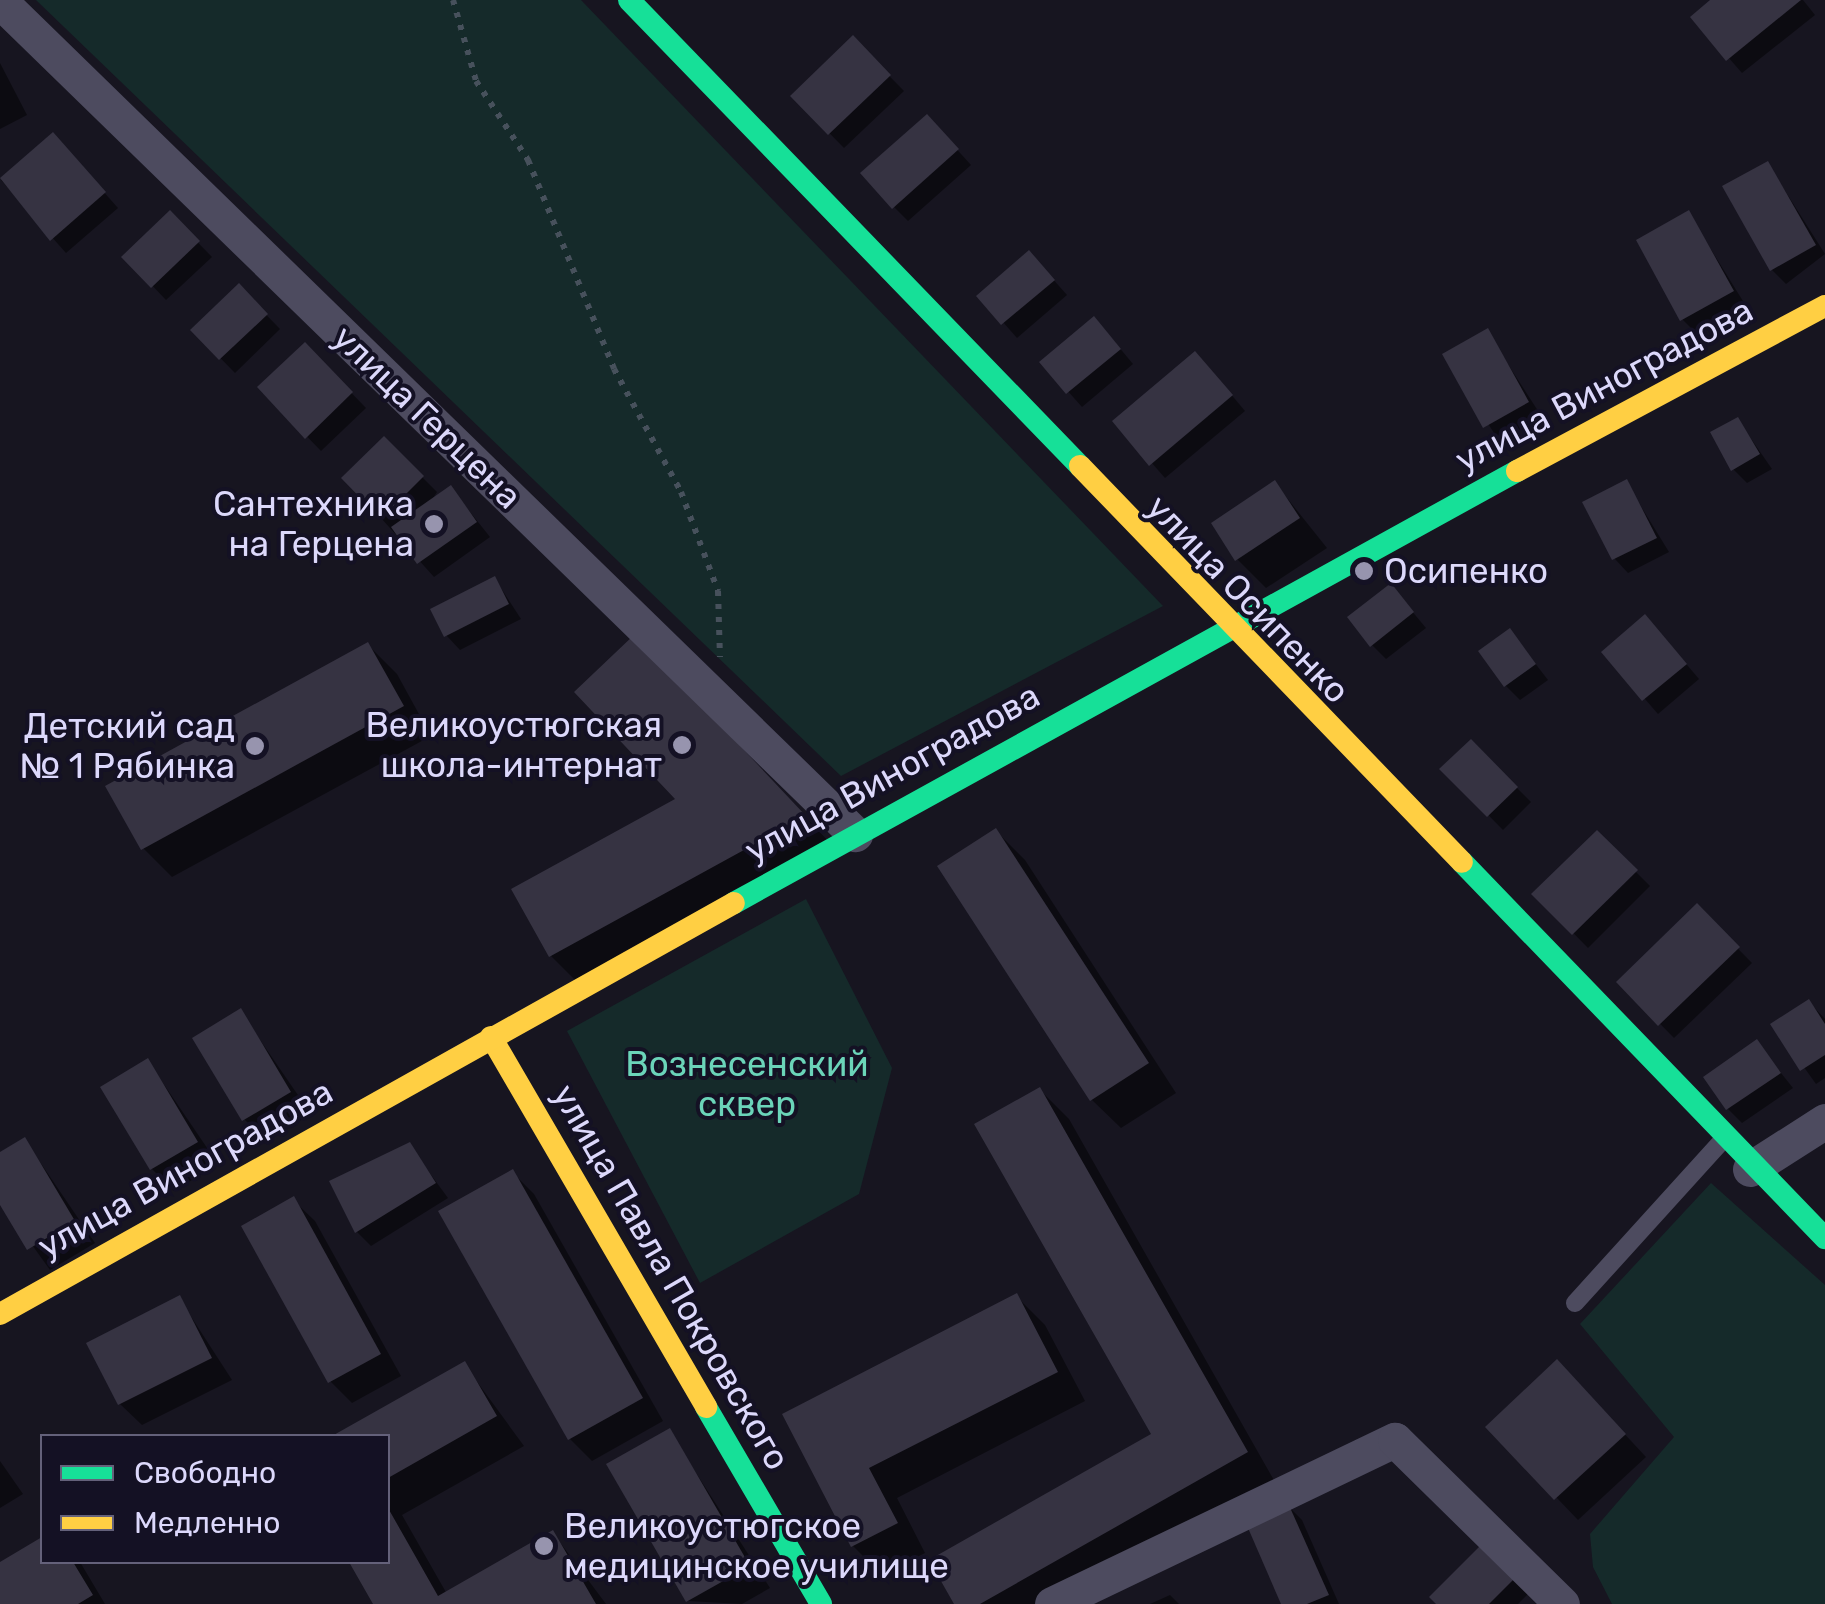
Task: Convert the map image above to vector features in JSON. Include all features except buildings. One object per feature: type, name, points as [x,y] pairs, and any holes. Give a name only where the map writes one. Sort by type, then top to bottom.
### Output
[{"type":"street","name":"улица Осипенко","points":[[629,0],[1226,628],[1722,1141],[1825,1238]]},
{"type":"street","name":"улица Герцена","points":[[0,1],[855,834]]},
{"type":"street","name":"улица Виноградова","points":[[0,1314],[1226,628],[1825,306]]},
{"type":"street","name":"улица Павла Покровского","points":[[491,1037],[822,1604]]},
{"type":"street","points":[[1750,1169],[1825,1121]]},
{"type":"street","points":[[1052,1604],[1395,1440],[1562,1604]]},
{"type":"lane","points":[[1575,1303],[1722,1141]]},
{"type":"path","points":[[453,0],[476,80],[528,160],[614,368],[681,492],[718,591],[721,704]]},
{"type":"green space","points":[[36,0],[581,0],[1163,606],[841,776]]},
{"type":"green space","name":"Вознесенский сквер","points":[[806,899],[892,1068],[859,1194],[700,1283],[567,1031]]},
{"type":"green space","points":[[1711,1183],[1825,1285],[1825,1604],[1612,1604],[1593,1567],[1590,1534],[1674,1437],[1580,1324]]},
{"type":"traffic: fast","points":[[629,0],[1080,466]]},
{"type":"traffic: fast","points":[[734,903],[1517,471]]},
{"type":"traffic: fast","points":[[1462,862],[1825,1238]]},
{"type":"traffic: fast","points":[[706,1407],[821,1604]]},
{"type":"traffic: slow","points":[[1517,471],[1825,306]]},
{"type":"traffic: slow","points":[[1080,466],[1462,862]]},
{"type":"traffic: slow","points":[[0,1314],[734,903]]},
{"type":"traffic: slow","points":[[491,1037],[706,1407]]},
{"type":"place","name":"Сантехника на Герцена","points":[[434,524]]},
{"type":"place","name":"Осипенко","points":[[1364,571]]},
{"type":"place","name":"Великоустюгская школа-интернат","points":[[682,745]]},
{"type":"place","name":"Детский сад № 1 Рябинка","points":[[255,746]]},
{"type":"place","name":"Великоустюгское медицинское училище","points":[[544,1546]]}]
